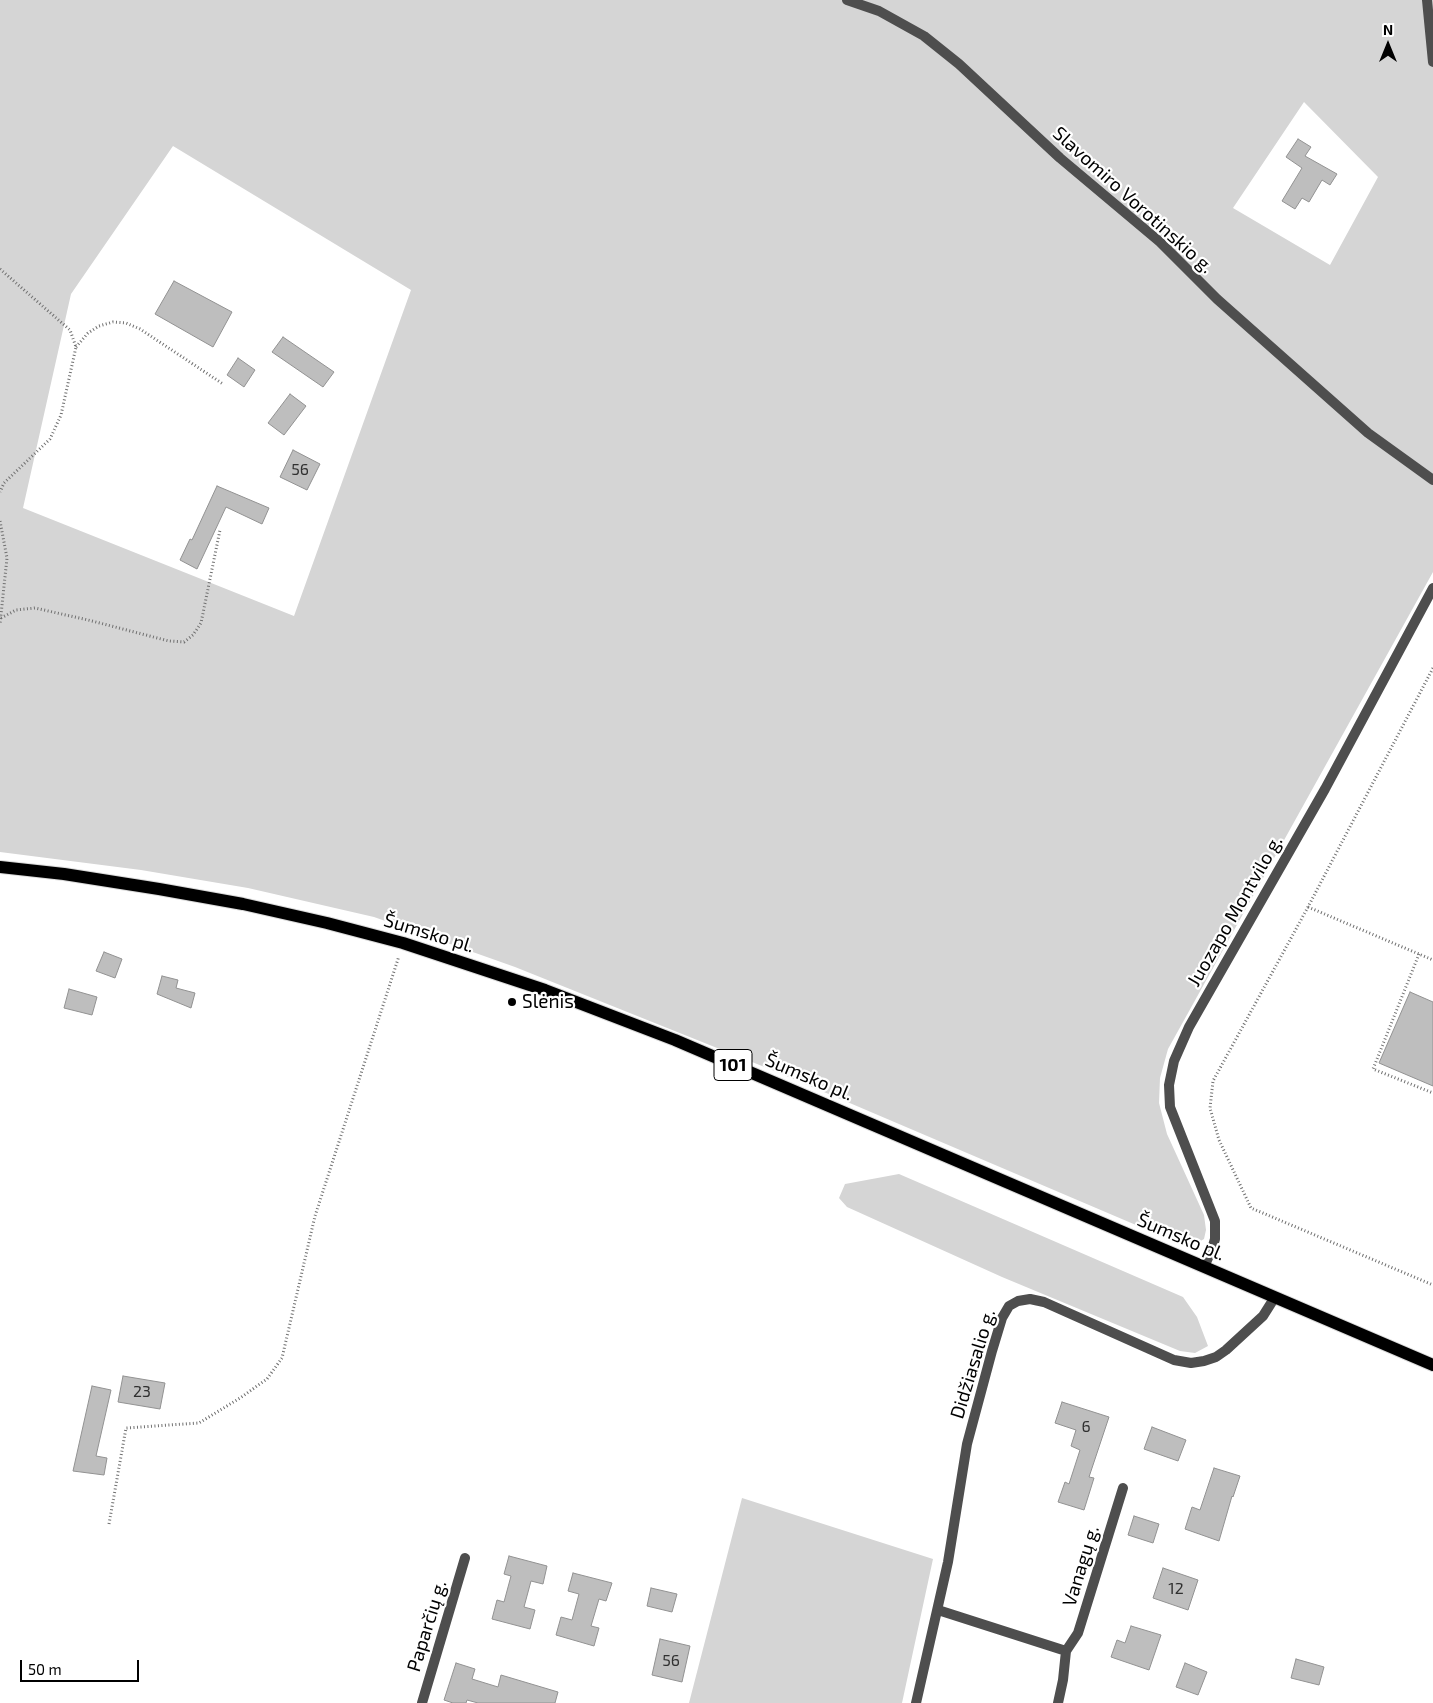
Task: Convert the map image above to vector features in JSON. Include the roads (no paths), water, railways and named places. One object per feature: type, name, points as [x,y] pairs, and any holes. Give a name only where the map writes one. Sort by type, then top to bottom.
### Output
[{"type":"main road","name":"Šumsko pl.","points":[[0,867],[83,877],[243,904],[403,943],[546,990],[651,1030],[1433,1365]]},
{"type":"street","name":"Slavomiro Vorotinskio g.","points":[[847,0],[879,12],[924,36],[959,64],[1060,158],[1160,242],[1217,299],[1368,433],[1433,480]]},
{"type":"street","points":[[1427,0],[1433,62]]},
{"type":"street","name":"Juozapo Montvilo g.","points":[[1204,1267],[1215,1239],[1215,1221],[1170,1107],[1169,1085],[1174,1061],[1189,1026],[1325,789],[1433,588]]},
{"type":"street","name":"Didžiasalio g.","points":[[916,1703],[948,1562],[967,1444],[1002,1318],[1009,1306],[1018,1301],[1030,1299],[1044,1302],[1174,1360],[1191,1363],[1216,1358],[1262,1316],[1275,1297]]},
{"type":"street","name":"Vanagų g.","points":[[1058,1703],[1066,1651],[1078,1633],[1123,1488]]},
{"type":"street","name":"Paparčių g.","points":[[422,1703],[465,1558]]},
{"type":"street","points":[[938,1610],[1066,1651]]},
{"type":"place","name":"Slėnis","points":[[512,1002]]}]
